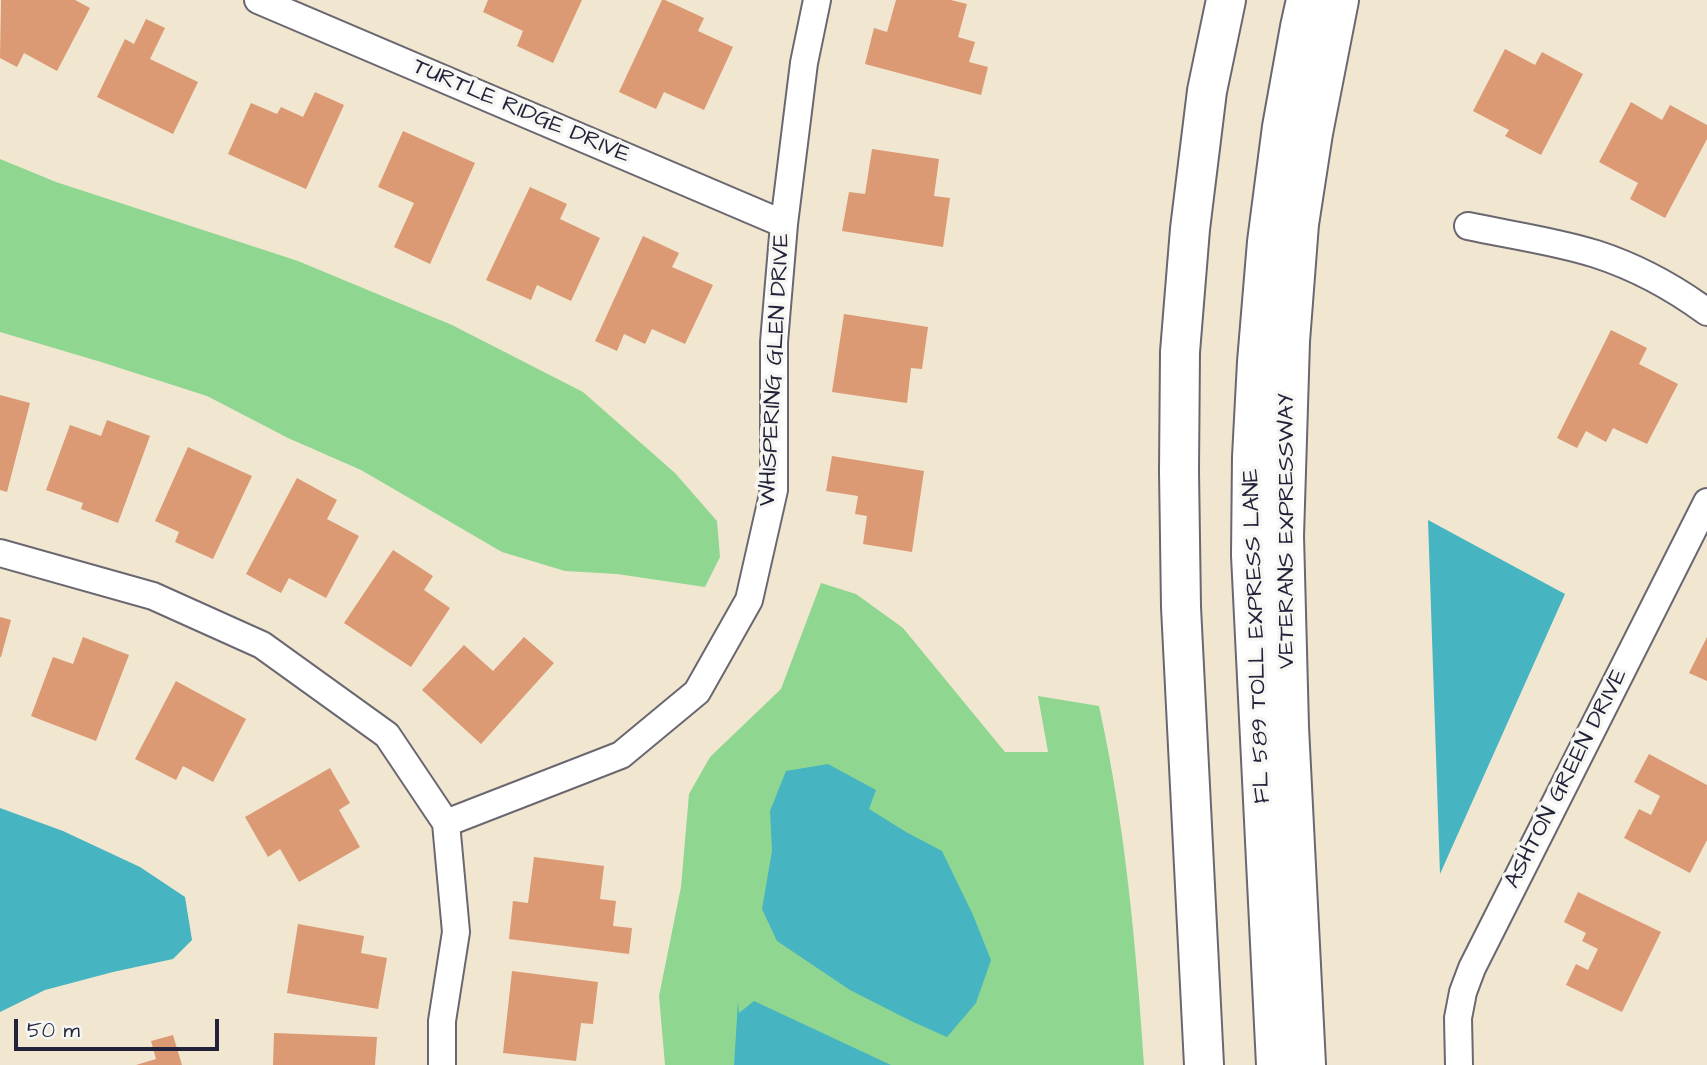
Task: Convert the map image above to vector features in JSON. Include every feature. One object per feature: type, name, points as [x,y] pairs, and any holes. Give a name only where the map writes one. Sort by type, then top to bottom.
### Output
[{"type":"highway","points":[[1204,1065],[1181,607],[1180,352],[1190,229],[1207,91],[1226,0]]},
{"type":"highway","name":"FL 589 TOLL EXPRESS LANE","points":[[1276,1065],[1251,555],[1252,457],[1268,242],[1282,127],[1307,0]]},
{"type":"highway","name":"VETERANS EXPRESSWAY","points":[[1306,1065],[1289,726],[1284,537],[1289,369],[1299,224],[1313,133],[1339,0]]},
{"type":"street","name":"TURTLE RIDGE DRIVE","points":[[258,0],[784,224]]},
{"type":"street","name":"WHISPERING GLEN DRIVE","points":[[446,823],[621,755],[697,692],[749,600],[774,490],[774,342],[784,224],[804,63],[817,0]]},
{"type":"street","points":[[1468,226],[1596,254],[1646,274],[1679,292],[1707,312]]},
{"type":"street","name":"ASHTON GREEN DRIVE","points":[[1459,1065],[1458,1018],[1463,992],[1472,968],[1707,502]]},
{"type":"street","points":[[0,554],[153,596],[262,645],[387,735],[446,823],[456,932],[442,1021],[442,1065]]},
{"type":"green space","points":[[0,159],[56,182],[298,261],[452,325],[583,392],[675,473],[717,521],[720,557],[705,587],[617,574],[565,571],[502,552],[361,470],[288,438],[207,396],[0,332]]},
{"type":"green space","points":[[821,583],[856,594],[903,628],[1005,752],[1048,752],[1038,696],[1099,706],[1116,795],[1128,884],[1144,1065],[665,1065],[659,996],[681,887],[689,794],[710,757],[781,689]]},
{"type":"water","points":[[1428,520],[1565,594],[1440,874]]},
{"type":"water","points":[[828,764],[876,790],[869,809],[942,851],[973,915],[991,960],[976,1003],[947,1037],[850,990],[777,941],[762,909],[772,851],[770,811],[786,771]]},
{"type":"water","points":[[0,808],[63,831],[140,867],[185,897],[192,940],[173,959],[45,990],[0,1012]]},
{"type":"water","points":[[754,1001],[891,1065],[734,1065],[738,1002],[739,1013]]},
{"type":"building","points":[[1,0],[75,0],[90,8],[57,71],[24,53],[17,67],[0,58]]},
{"type":"building","points":[[488,0],[582,0],[553,63],[517,46],[523,31],[483,12]]},
{"type":"building","points":[[662,0],[704,18],[698,31],[733,47],[704,110],[664,92],[656,109],[619,92]]},
{"type":"building","points":[[896,0],[951,0],[967,4],[958,37],[975,42],[969,62],[988,67],[981,95],[865,64],[874,28],[887,32]]},
{"type":"building","points":[[146,19],[165,28],[150,59],[198,82],[173,134],[97,97],[125,39],[134,44]]},
{"type":"building","points":[[1505,49],[1535,65],[1542,52],[1583,74],[1541,155],[1505,136],[1509,130],[1473,111]]},
{"type":"building","points":[[315,92],[344,105],[306,189],[228,154],[251,103],[277,114],[281,107],[303,117]]},
{"type":"building","points":[[1631,102],[1662,120],[1670,105],[1707,125],[1707,139],[1665,218],[1630,199],[1638,183],[1599,162]]},
{"type":"building","points":[[403,131],[475,163],[430,264],[394,247],[414,203],[378,187]]},
{"type":"building","points":[[872,149],[939,159],[934,196],[950,198],[943,247],[842,231],[849,192],[865,194]]},
{"type":"building","points":[[530,187],[567,204],[560,219],[600,238],[571,301],[537,285],[531,300],[486,280]]},
{"type":"building","points":[[643,236],[679,253],[672,267],[713,285],[685,344],[652,329],[645,344],[624,334],[617,351],[595,341]]},
{"type":"building","points":[[844,314],[928,327],[922,369],[911,368],[907,403],[832,392]]},
{"type":"building","points":[[1611,330],[1647,348],[1639,364],[1678,384],[1647,444],[1613,428],[1606,442],[1586,431],[1577,448],[1557,438]]},
{"type":"building","points":[[0,395],[30,403],[7,492],[0,490]]},
{"type":"building","points":[[107,420],[150,436],[118,523],[81,509],[83,503],[46,490],[70,425],[101,436]]},
{"type":"building","points":[[188,447],[252,476],[213,559],[175,542],[179,532],[155,521]]},
{"type":"building","points":[[832,456],[924,471],[912,552],[863,544],[867,516],[855,514],[858,496],[826,491]]},
{"type":"building","points":[[297,478],[337,500],[327,519],[359,536],[326,598],[289,578],[281,593],[246,574]]},
{"type":"building","points":[[393,550],[433,576],[424,590],[450,608],[411,667],[344,623]]},
{"type":"building","points":[[0,617],[11,620],[1,657],[0,657]]},
{"type":"building","points":[[83,637],[129,655],[96,741],[31,716],[53,657],[73,664]]},
{"type":"building","points":[[524,637],[554,663],[481,744],[422,690],[464,645],[493,671]]},
{"type":"building","points":[[1707,637],[1707,681],[1689,673]]},
{"type":"building","points":[[176,681],[246,719],[213,782],[183,766],[176,780],[135,759]]},
{"type":"building","points":[[1649,754],[1707,785],[1707,840],[1690,873],[1624,838],[1639,809],[1651,815],[1660,796],[1634,782]]},
{"type":"building","points":[[330,768],[350,803],[339,810],[360,847],[299,882],[280,849],[268,857],[245,817]]},
{"type":"building","points":[[534,857],[604,866],[600,899],[616,901],[613,926],[632,928],[629,954],[509,939],[513,901],[528,903]]},
{"type":"building","points":[[1578,892],[1661,932],[1622,1012],[1566,985],[1576,964],[1588,970],[1598,949],[1582,941],[1586,933],[1564,922]]},
{"type":"building","points":[[298,924],[364,936],[361,953],[387,958],[378,1009],[287,993]]},
{"type":"building","points":[[512,971],[598,982],[593,1024],[581,1023],[576,1061],[503,1053]]},
{"type":"building","points":[[274,1033],[377,1037],[375,1065],[273,1065]]},
{"type":"building","points":[[173,1035],[182,1065],[136,1065],[156,1059],[151,1041]]}]
